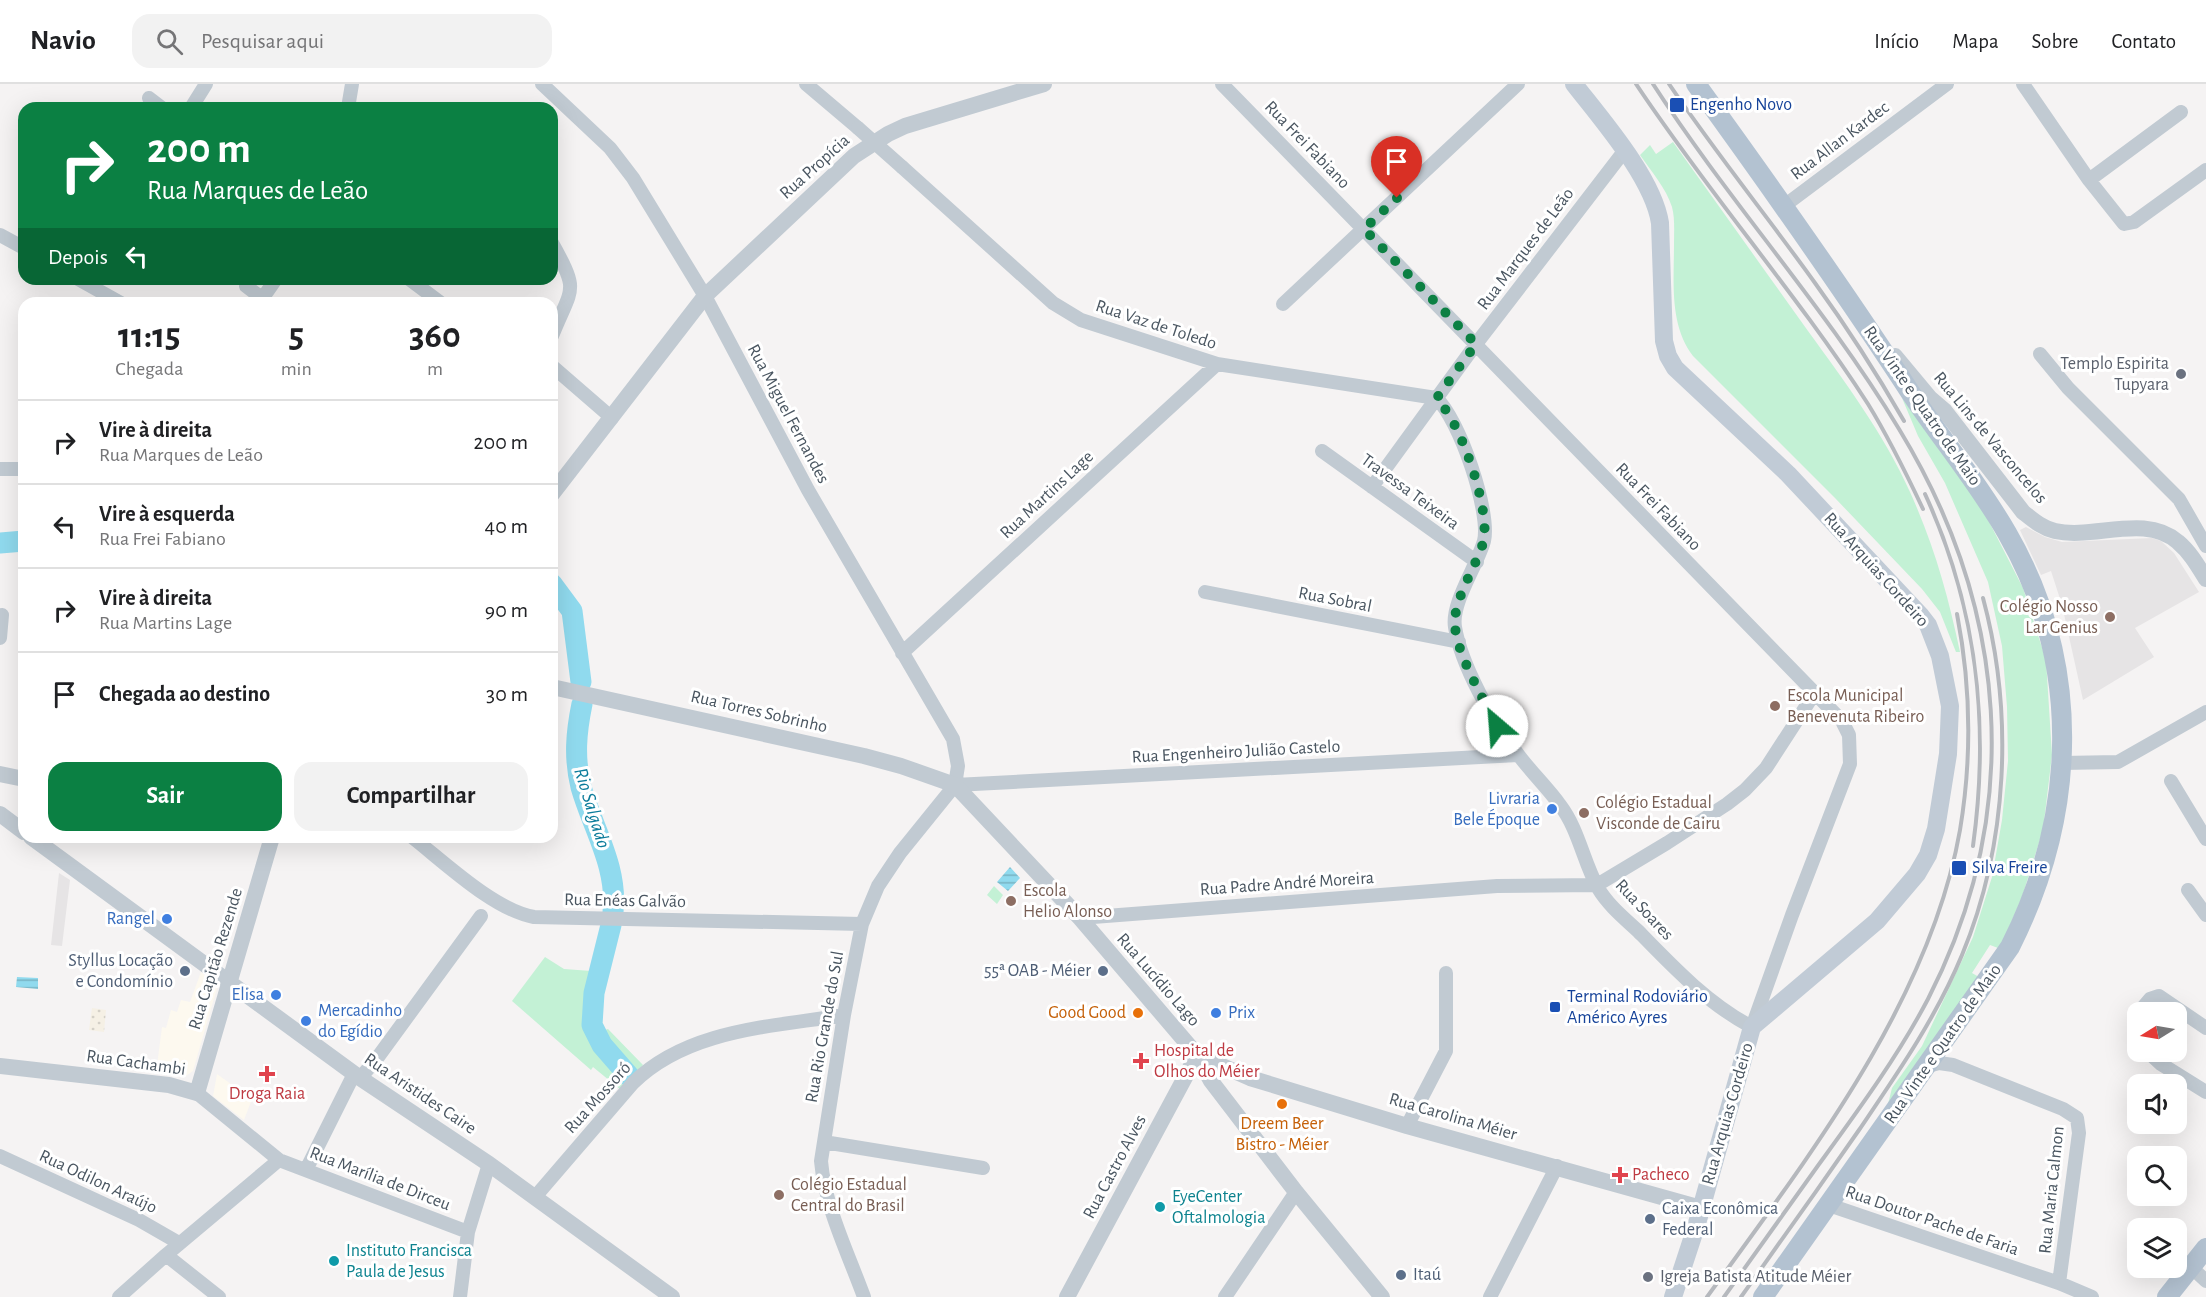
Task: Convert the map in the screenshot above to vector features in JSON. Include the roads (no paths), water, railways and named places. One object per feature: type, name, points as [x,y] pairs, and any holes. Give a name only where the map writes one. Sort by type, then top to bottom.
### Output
[{"type":"main road","name":"Rua Arquias Cordeiro","points":[[1574,84],[1625,150],[1658,208],[1664,341],[1668,356],[1683,376],[1788,474],[1921,616],[1934,638],[1948,690],[1950,729],[1946,770],[1936,829],[1928,855],[1898,899],[1860,938],[1752,1027],[1679,1284],[1673,1297]]},
{"type":"main road","name":"Rua Vinte e Quatro de Maio","points":[[1696,84],[1784,206],[1918,404],[1984,495],[2024,566],[2038,601],[2055,660],[2068,763],[2053,832],[2026,912],[2002,959],[1766,1296]]},
{"type":"main road","points":[[2167,1297],[2206,1248]]},
{"type":"street","points":[[195,102],[206,84]]},
{"type":"street","points":[[350,102],[352,84]]},
{"type":"street","name":"Rua Miguel Fernandes","points":[[542,84],[584,122],[633,178],[705,296],[808,490],[953,739],[958,766],[955,785]]},
{"type":"street","name":"Rua Vaz de Toledo","points":[[806,84],[1053,303],[1081,320],[1217,364],[1436,399]]},
{"type":"street","name":"Rua Propícia","points":[[705,296],[854,156],[868,146],[905,126],[1044,84]]},
{"type":"street","name":"Rua Frei Fabiano","points":[[1222,84],[1842,722],[1849,735],[1850,764],[1752,1027]]},
{"type":"street","points":[[1283,304],[1518,84]]},
{"type":"street","name":"Rua Allan Kardec","points":[[1784,206],[1947,84]]},
{"type":"street","points":[[2024,84],[2088,180],[2120,221],[2128,224],[2206,170]]},
{"type":"street","points":[[149,98],[154,102]]},
{"type":"street","points":[[2088,180],[2181,112]]},
{"type":"street","name":"Rua Marques de Leão","points":[[1372,488],[1476,344],[1625,150]]},
{"type":"street","points":[[0,235],[18,246]]},
{"type":"street","points":[[558,255],[569,276],[572,289],[558,323]]},
{"type":"street","points":[[89,285],[110,297]]},
{"type":"street","points":[[417,285],[433,297]]},
{"type":"street","points":[[246,286],[260,297]]},
{"type":"street","points":[[558,486],[705,296]]},
{"type":"street","name":"Rua Lins de Vasconcelos","points":[[1858,314],[1930,398],[1944,410],[2016,503],[2040,525],[2053,531],[2070,533],[2148,528],[2164,532],[2178,541],[2206,579]]},
{"type":"street","points":[[2040,354],[2068,388],[2178,499],[2206,546]]},
{"type":"street","name":"Rua Martins Lage","points":[[902,653],[1217,364]]},
{"type":"street","points":[[558,371],[612,418]]},
{"type":"street","name":"Rua Soares","points":[[1436,399],[1449,414],[1457,429],[1480,497],[1486,529],[1477,562],[1458,608],[1455,624],[1467,665],[1497,726],[1566,814],[1605,899],[1713,1003],[1752,1027]]},
{"type":"street","name":"Travessa Teixeira","points":[[1322,451],[1477,562]]},
{"type":"street","points":[[0,469],[18,469]]},
{"type":"street","name":"Rua Sobral","points":[[1205,592],[1459,642]]},
{"type":"street","points":[[0,638],[2,615]]},
{"type":"street","name":"Rua Torres Sobrinho","points":[[558,688],[864,756],[955,785]]},
{"type":"street","points":[[1597,885],[1667,843],[1745,790],[1766,768],[1814,694]]},
{"type":"street","points":[[2068,763],[2118,762],[2206,712]]},
{"type":"street","name":"Rua Engenheiro Julião Castelo","points":[[955,785],[1518,755]]},
{"type":"street","points":[[1,776],[18,778]]},
{"type":"street","points":[[2171,781],[2206,840]]},
{"type":"street","name":"Rua Lucídio Lago","points":[[955,785],[1080,918],[1197,1055],[1211,1081],[1296,1192],[1382,1297]]},
{"type":"street","name":"Rua Rio Grande do Sul","points":[[864,1297],[822,1179],[821,1161],[844,1015],[862,924],[878,886],[900,853],[955,785]]},
{"type":"street","points":[[0,814],[18,828]]},
{"type":"street","name":"Rua Aristides Caire","points":[[39,843],[357,1076],[489,1164],[672,1297]]},
{"type":"street","name":"Rua Capitão Rezende","points":[[197,1093],[270,843]]},
{"type":"street","name":"Rua Enéas Galvão","points":[[420,843],[488,896],[523,915],[862,924]]},
{"type":"street","name":"Rua Padre André Moreira","points":[[1080,918],[1497,886],[1597,885]]},
{"type":"street","points":[[2188,890],[2206,915]]},
{"type":"street","points":[[306,1170],[357,1076],[375,1061],[481,916]]},
{"type":"street","points":[[1407,1125],[1446,1051],[1446,974]]},
{"type":"street","points":[[2148,1002],[2159,996],[2168,1002]]},
{"type":"street","name":"Rua Mossoró","points":[[535,1197],[633,1083],[646,1070],[667,1057],[699,1042],[729,1034],[844,1015]]},
{"type":"street","points":[[2187,1015],[2206,1028]]},
{"type":"street","name":"Rua Carolina Méier","points":[[1197,1055],[1250,1078],[1701,1208]]},
{"type":"street","name":"Rua Castro Alves","points":[[1066,1297],[1197,1055]]},
{"type":"street","points":[[2159,1062],[2206,1092]]},
{"type":"street","name":"Rua Maria Calmon","points":[[1928,1066],[1939,1063],[1953,1065],[2063,1109],[2077,1118],[2079,1133],[2059,1283]]},
{"type":"street","name":"Rua Cachambi","points":[[0,1066],[169,1085],[197,1093],[279,1160]]},
{"type":"street","points":[[824,1142],[982,1168]]},
{"type":"street","name":"Rua Odilon Araújo","points":[[0,1156],[139,1220],[179,1244]]},
{"type":"street","points":[[119,1297],[166,1254],[279,1160]]},
{"type":"street","name":"Rua Marília de Dirceu","points":[[279,1160],[468,1232]]},
{"type":"street","points":[[460,1297],[468,1232],[489,1164]]},
{"type":"street","points":[[1490,1297],[1557,1166]]},
{"type":"street","points":[[1225,1297],[1296,1192]]},
{"type":"street","name":"Rua Doutor Pache de Faria","points":[[1829,1205],[2059,1283],[2092,1297]]},
{"type":"street","points":[[166,1254],[219,1297]]},
{"type":"street","points":[[2191,1267],[2206,1281]]},
{"type":"water","points":[[1010,867],[1020,878],[1008,891],[997,882]]},
{"type":"water","points":[[17,977],[38,978],[38,989],[16,987]]},
{"type":"waterway","name":"Rio Salgado","points":[[0,543],[18,542]]},
{"type":"waterway","name":"Rio Salgado","points":[[558,592],[572,611],[581,682]]},
{"type":"waterway","name":"Rio Salgado","points":[[582,704],[578,725],[577,766],[581,787],[612,879],[613,912]]},
{"type":"waterway","name":"Rio Salgado","points":[[611,925],[594,993],[592,1025],[602,1045],[629,1076]]},
{"type":"railway","points":[[1636,84],[1693,165],[1841,363],[1883,430],[1923,509]]},
{"type":"railway","points":[[1653,84],[1871,384],[1899,429],[1936,497],[1963,567],[1982,638],[1991,710],[1990,783],[1980,855],[1959,928],[1928,999],[1876,1084],[1724,1297]]},
{"type":"railway","points":[[1669,84],[1827,300],[1904,421]]},
{"type":"railway","points":[[1925,494],[1957,579],[1968,623],[1975,666],[1980,755],[1973,846]]},
{"type":"railway","points":[[1741,1297],[1859,1130],[1915,1045],[1952,978],[1977,913],[1989,869],[1997,824],[2002,732],[1993,642],[1983,598]]},
{"type":"railway","points":[[1707,1297],[1823,1134],[1860,1076],[1893,1017],[1922,956],[1945,894],[1960,830],[1967,776],[1967,695],[1957,614]]},
{"type":"place","name":"Engenho Novo","points":[[1677,105]]},
{"type":"place","name":"Templo Espirita Tupyara","points":[[2181,374]]},
{"type":"place","name":"Colégio Nosso Lar Genius","points":[[2110,617]]},
{"type":"place","name":"Escola Municipal Benevenuta Ribeiro","points":[[1775,706]]},
{"type":"place","name":"Livraria Bele Époque","points":[[1552,809]]},
{"type":"place","name":"Colégio Estadual Visconde de Cairu","points":[[1584,813]]},
{"type":"place","name":"Silva Freire","points":[[1959,868]]},
{"type":"place","name":"Escola Helio Alonso","points":[[1011,901]]},
{"type":"place","name":"Rangel","points":[[167,919]]},
{"type":"place","name":"Styllus Locação e Condomínio","points":[[185,971]]},
{"type":"place","name":"55ª OAB - Méier","points":[[1103,971]]},
{"type":"place","name":"Elisa","points":[[276,995]]},
{"type":"place","name":"Terminal Rodoviário Américo Ayres","points":[[1555,1007]]},
{"type":"place","name":"Good Good","points":[[1138,1013]]},
{"type":"place","name":"Prix","points":[[1216,1013]]},
{"type":"place","name":"Mercadinho do Egídio","points":[[306,1021]]},
{"type":"place","name":"Hospital de Olhos do Méier","points":[[1141,1061]]},
{"type":"place","name":"Droga Raia","points":[[267,1074]]},
{"type":"place","name":"Dreem Beer Bistro - Méier","points":[[1282,1104]]},
{"type":"place","name":"Pacheco","points":[[1620,1175]]},
{"type":"place","name":"Colégio Estadual Central do Brasil","points":[[779,1195]]},
{"type":"place","name":"EyeCenter Oftalmologia","points":[[1160,1207]]},
{"type":"place","name":"Caixa Econômica Federal","points":[[1650,1219]]},
{"type":"place","name":"Instituto Francisca Paula de Jesus","points":[[334,1261]]},
{"type":"place","name":"Itaú","points":[[1401,1275]]},
{"type":"place","name":"Igreja Batista Atitude Méier","points":[[1648,1277]]}]
